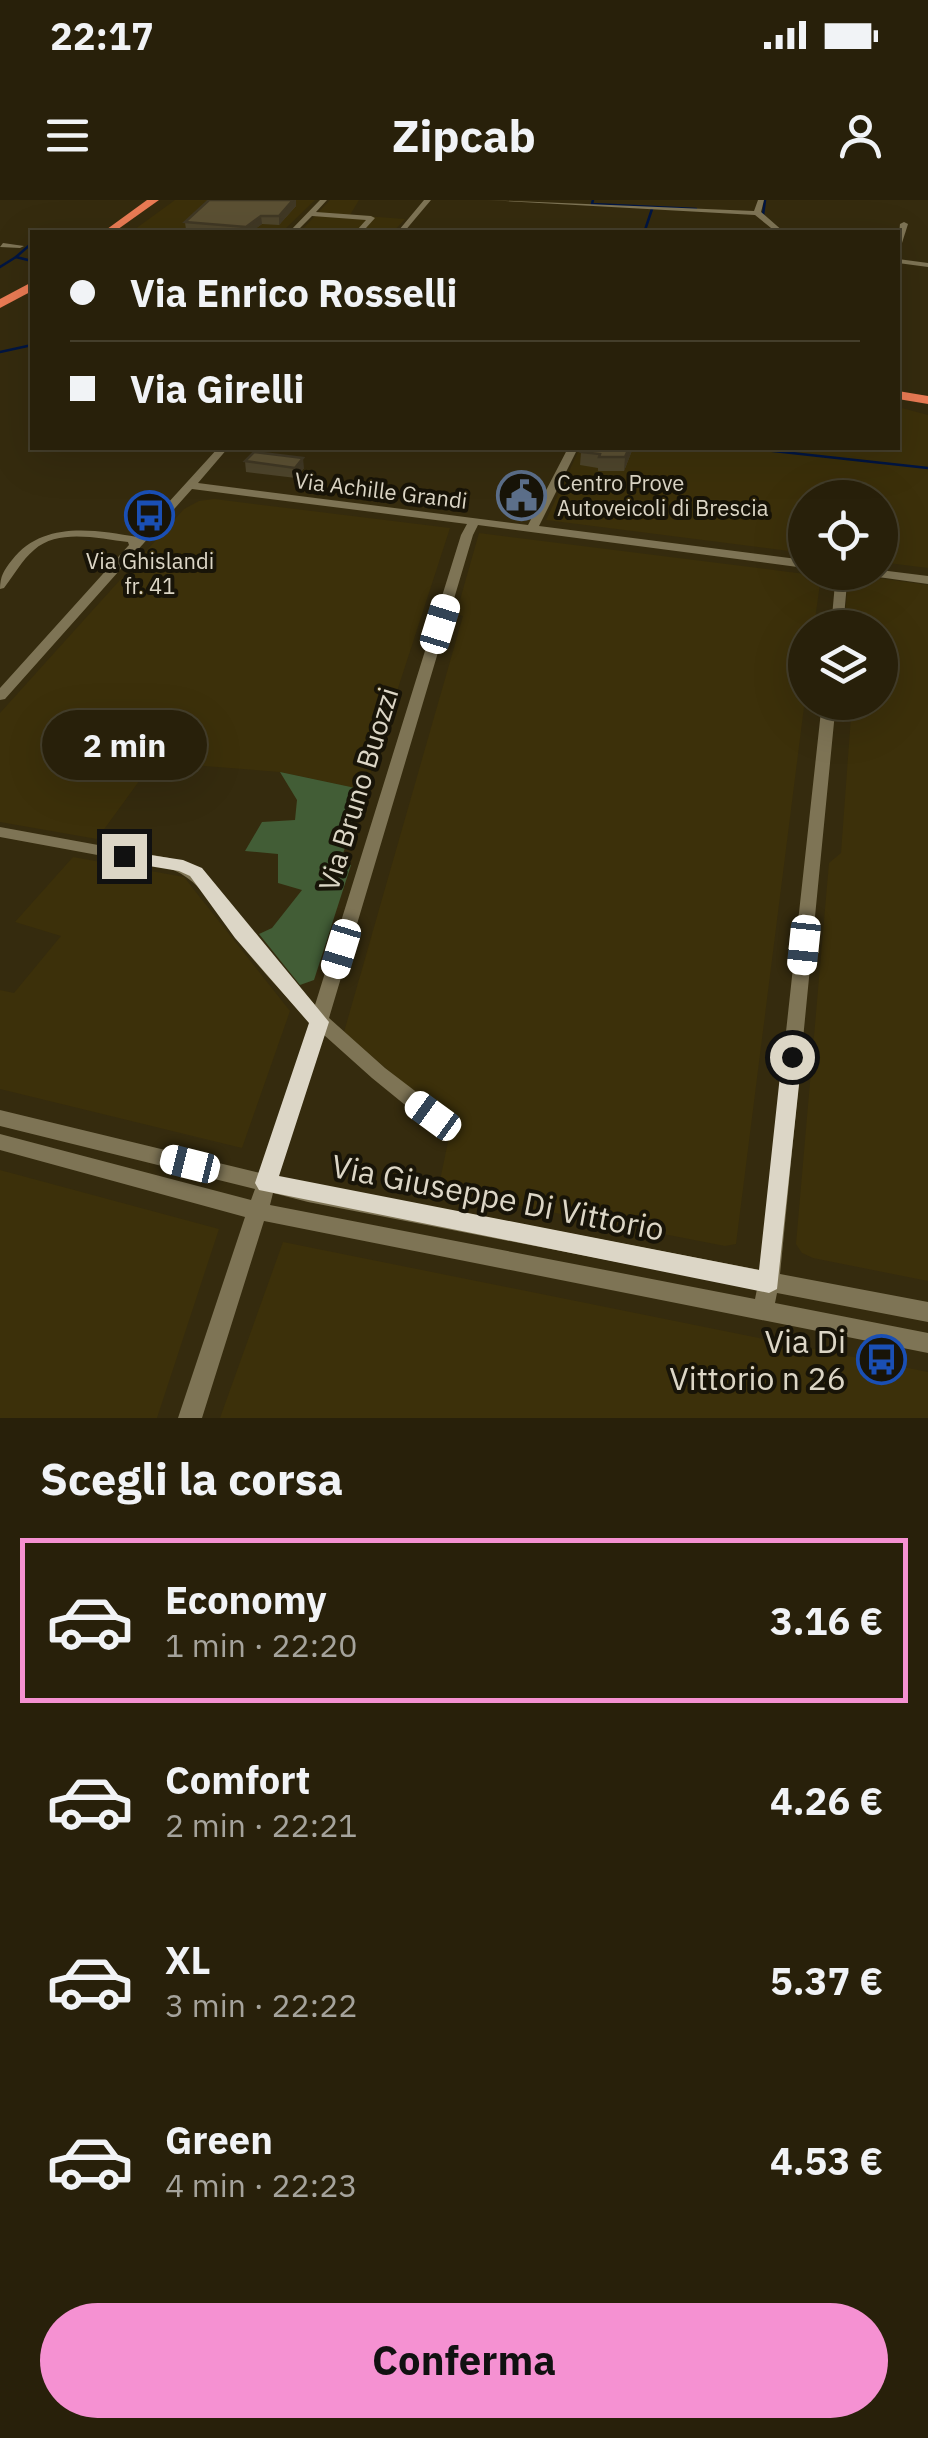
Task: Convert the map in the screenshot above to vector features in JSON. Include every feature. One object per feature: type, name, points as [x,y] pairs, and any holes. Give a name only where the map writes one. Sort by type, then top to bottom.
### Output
[{"type":"highway","points":[[111,230],[154,200]]},
{"type":"highway","points":[[124,230],[164,200]]},
{"type":"highway","points":[[0,296],[30,283]]},
{"type":"highway","points":[[0,296],[30,296]]},
{"type":"highway","points":[[900,392],[928,396]]},
{"type":"street","points":[[294,230],[324,200]]},
{"type":"street","points":[[403,230],[428,200]]},
{"type":"street","points":[[490,200],[757,213],[778,230]]},
{"type":"street","points":[[757,213],[760,200]]},
{"type":"street","points":[[311,214],[371,218],[361,230]]},
{"type":"street","points":[[900,237],[904,224]]},
{"type":"street","points":[[3,244],[26,247]]},
{"type":"street","points":[[900,261],[928,265]]},
{"type":"street","points":[[0,696],[221,450]]},
{"type":"street","points":[[532,529],[572,450]]},
{"type":"street","points":[[208,464],[208,476],[220,487]]},
{"type":"street","name":"Via Achille Grandi","points":[[192,483],[788,562]]},
{"type":"street","name":"Via Achille Grandi","points":[[175,502],[188,494],[220,487]]},
{"type":"street","name":"Via Bruno Buozzi","points":[[190,1418],[319,1022],[474,522]]},
{"type":"street","points":[[0,585],[42,539],[69,535],[134,543]]},
{"type":"street","points":[[898,576],[928,580]]},
{"type":"street","points":[[763,1310],[828,720]]},
{"type":"street","points":[[0,832],[169,862],[196,872],[242,933],[319,1022],[379,1077],[433,1116]]},
{"type":"street","name":"Via Giuseppe Di Vittorio","points":[[0,1118],[266,1183],[928,1312]]},
{"type":"street","name":"Via Giuseppe Di Vittorio","points":[[0,1142],[257,1211],[928,1342]]},
{"type":"shaded area","points":[[175,200],[315,200],[284,230],[134,230]]},
{"type":"shaded area","points":[[330,200],[359,200],[350,215],[405,219],[395,230],[302,230]]},
{"type":"shaded area","points":[[900,408],[928,415],[928,568],[898,564],[898,480],[788,480],[788,551],[546,520],[579,450],[900,450]]},
{"type":"shaded area","points":[[214,499],[450,528],[365,790],[280,772],[153,762],[97,839],[0,822],[0,713],[184,509]]},
{"type":"shaded area","points":[[479,533],[788,572],[788,590],[819,590],[816,610],[788,610],[788,720],[802,720],[736,1244],[725,1246],[438,1190],[453,1118],[404,1084],[344,1032],[463,616],[456,614]]},
{"type":"shaded area","points":[[898,581],[928,585],[928,1281],[813,1258],[802,1253],[796,1244],[829,863],[841,853],[851,720],[898,720],[898,610],[845,610],[847,590],[898,590]]},
{"type":"shaded area","points":[[73,857],[184,877],[290,1011],[242,1148],[0,1089],[0,990],[14,993],[61,936],[15,922]]},
{"type":"shaded area","points":[[0,1170],[219,1229],[157,1418],[0,1418]]},
{"type":"shaded area","points":[[283,1242],[928,1372],[928,1418],[220,1418]]},
{"type":"green space","points":[[280,772],[365,790],[339,865],[351,865],[314,980],[300,985],[259,934],[272,928],[302,890],[278,883],[278,854],[245,851],[262,822],[295,820],[297,800]]},
{"type":"building","points":[[209,200],[293,200],[279,216],[261,216],[246,227],[185,222]]},
{"type":"building","points":[[582,450],[628,450],[625,457]]},
{"type":"building","points":[[254,452],[303,458],[295,468],[245,461]]},
{"type":"waterway","points":[[593,200],[592,204],[696,209]]},
{"type":"waterway","points":[[763,215],[765,200]]},
{"type":"waterway","points":[[645,230],[652,209]]},
{"type":"waterway","points":[[16,257],[30,245]]},
{"type":"waterway","points":[[0,267],[16,257]]},
{"type":"waterway","points":[[16,257],[30,260]]},
{"type":"waterway","points":[[0,352],[30,345]]},
{"type":"waterway","points":[[763,450],[928,468]]},
{"type":"place","name":"Centro Prove Autoveicoli di Brescia","points":[[522,495]]},
{"type":"place","name":"Via Ghislandi fr. 41","points":[[150,516]]},
{"type":"place","name":"Via Di Vittorio n 26","points":[[881,1359]]},
{"type":"route","points":[[124,856],[183,866],[196,872],[242,933],[319,1022],[266,1183],[769,1282],[792,1057]]}]
